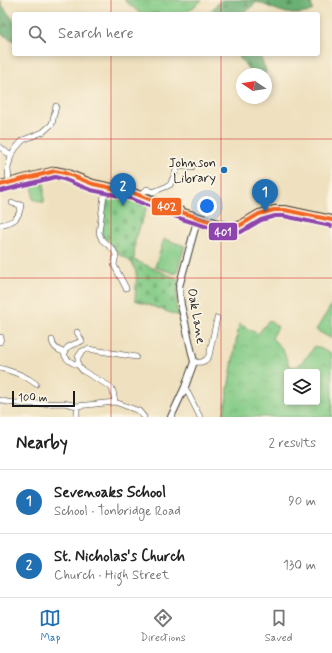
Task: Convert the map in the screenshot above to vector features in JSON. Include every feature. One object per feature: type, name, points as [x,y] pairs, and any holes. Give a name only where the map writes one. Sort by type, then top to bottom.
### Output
[{"type":"main road","points":[[4,184],[56,172],[65,173],[93,184],[141,195],[198,217],[234,228],[263,213],[274,210],[285,210],[332,220]]},
{"type":"street","points":[[4,184],[11,156],[16,148],[23,140],[43,132],[52,124],[56,106]]},
{"type":"street","points":[[0,147],[11,156]]},
{"type":"street","points":[[141,195],[147,189],[152,192],[170,185],[178,166],[192,168]]},
{"type":"street","points":[[105,187],[99,233],[102,240],[113,249],[116,255],[114,265],[126,288]]},
{"type":"street","points":[[0,225],[14,221],[19,214],[21,205],[12,204]]},
{"type":"street","name":"Oak Lane","points":[[171,417],[185,387],[194,362],[181,305],[179,287],[198,217]]},
{"type":"street","points":[[194,362],[202,362],[209,356],[217,318]]},
{"type":"street","points":[[64,352],[70,346],[82,341],[77,332]]},
{"type":"street","points":[[52,340],[54,346],[64,352],[69,361],[78,365],[83,371],[111,387],[115,402]]},
{"type":"street","points":[[78,365],[78,357],[82,351],[88,349],[136,357]]},
{"type":"street","points":[[129,362],[130,356]]},
{"type":"street","points":[[0,368],[15,372],[36,384]]},
{"type":"street","points":[[185,387],[200,417]]},
{"type":"street","points":[[0,400],[26,404],[64,403],[77,406],[115,402],[139,411],[144,417]]},
{"type":"street","points":[[77,406],[77,417]]},
{"type":"green space","points":[[0,0],[12,18],[12,40],[0,33]]},
{"type":"green space","points":[[124,0],[202,0],[187,12],[139,12]]},
{"type":"green space","points":[[221,0],[310,0],[313,10],[308,12],[285,12],[257,2],[245,12],[210,12]]},
{"type":"green space","points":[[238,56],[260,56],[265,68],[248,68]]},
{"type":"green space","points":[[44,178],[44,203],[33,199],[31,180]]},
{"type":"green space","points":[[106,189],[149,201],[135,241],[134,260],[178,279],[176,305],[179,316],[135,300],[136,272],[134,267],[131,262],[118,254],[118,252],[103,239],[100,233]]},
{"type":"green space","points":[[164,239],[185,246],[176,274],[155,267]]},
{"type":"green space","points":[[332,304],[332,339],[316,330]]},
{"type":"green space","points":[[269,320],[278,327],[272,338],[283,350],[290,367],[297,367],[311,352],[314,346],[332,353],[332,417],[228,417],[224,413],[239,324],[258,334]]},
{"type":"transit line","name":"402","points":[[0,185],[55,171],[65,173],[93,184],[131,192],[184,213],[231,228],[239,226],[259,214],[274,210],[285,210],[332,220]]},
{"type":"transit line","name":"401","points":[[1,191],[55,177],[91,190],[129,198],[182,219],[230,234],[241,232],[261,220],[275,216],[284,216],[331,226]]},
{"type":"place","name":"Johnson Library","points":[[224,170]]},
{"type":"place","name":"St. Nicholas's Church","points":[[123,206]]},
{"type":"place","name":"Sevenoaks School","points":[[265,212]]}]
